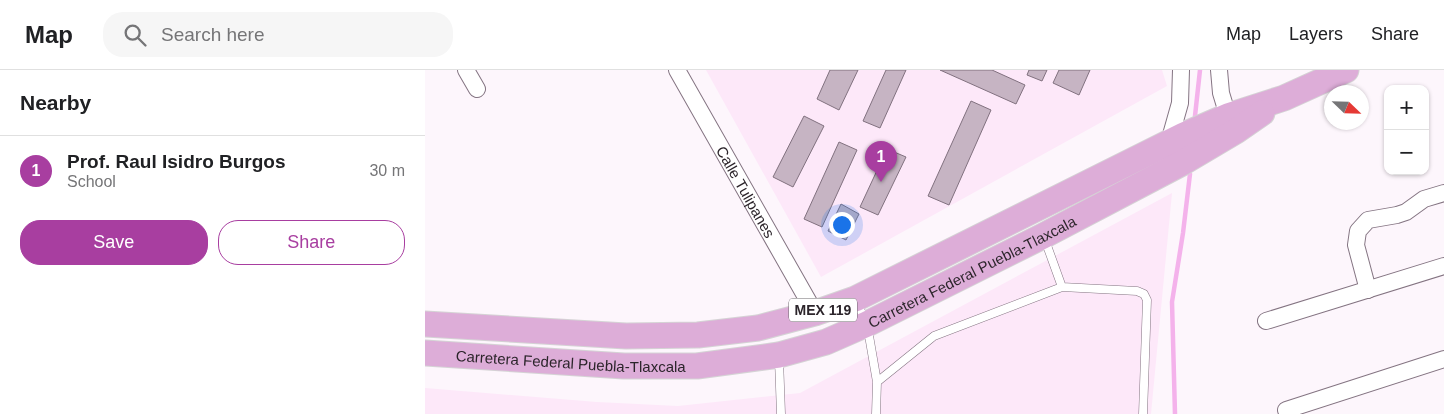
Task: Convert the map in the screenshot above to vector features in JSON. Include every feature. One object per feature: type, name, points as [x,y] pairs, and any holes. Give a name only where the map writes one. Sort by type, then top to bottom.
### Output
[{"type":"main road","name":"Carretera Federal Puebla-Tlaxcala","points":[[425,324],[626,336],[698,335],[758,328],[815,313],[855,299],[1169,142],[1228,116],[1284,98],[1346,70]]},
{"type":"main road","name":"Carretera Federal Puebla-Tlaxcala","points":[[425,353],[625,366],[697,366],[779,355],[826,342],[867,324],[1043,236],[1182,163],[1236,132],[1284,98]]},
{"type":"street","points":[[466,70],[477,90]]},
{"type":"street","name":"Calle Tulipanes","points":[[677,70],[815,313]]},
{"type":"street","points":[[1169,142],[1180,103],[1181,70]]},
{"type":"street","points":[[1219,70],[1221,93],[1228,116]]},
{"type":"street","points":[[1368,290],[1355,245],[1358,231],[1368,220],[1406,212],[1424,199],[1444,193]]},
{"type":"street","points":[[1266,321],[1444,266]]},
{"type":"street","points":[[1286,410],[1444,358]]},
{"type":"lane","points":[[1043,236],[1061,287]]},
{"type":"lane","points":[[877,382],[934,336],[1061,287],[1137,291],[1143,294],[1147,300],[1143,414]]},
{"type":"lane","points":[[855,299],[867,324],[877,382],[876,414]]},
{"type":"lane","points":[[779,355],[781,414]]},
{"type":"shaded area","points":[[706,70],[1162,70],[1167,86],[821,277]]},
{"type":"shaded area","points":[[1172,193],[1151,414],[425,414],[425,388],[597,402],[678,406],[800,393]]},
{"type":"building","points":[[830,70],[858,70],[839,110],[817,99]]},
{"type":"building","points":[[886,70],[906,70],[880,128],[863,121]]},
{"type":"building","points":[[940,70],[992,70],[1025,85],[1016,104]]},
{"type":"building","points":[[1029,70],[1047,70],[1042,81],[1027,75]]},
{"type":"building","points":[[1059,70],[1090,70],[1079,95],[1053,83]]},
{"type":"building","points":[[971,101],[991,110],[949,205],[928,196]]},
{"type":"building","points":[[804,116],[824,126],[793,187],[773,177]]},
{"type":"building","points":[[839,142],[857,150],[822,227],[804,219]]},
{"type":"building","points":[[887,149],[906,157],[878,215],[860,207]]},
{"type":"building","points":[[841,204],[859,214],[846,240],[828,231]]},
{"type":"waterway","points":[[1195,116],[1200,70]]},
{"type":"waterway","points":[[1175,414],[1172,302],[1190,174]]},
{"type":"place","name":"Prof. Raul Isidro Burgos","points":[[881,182]]}]
